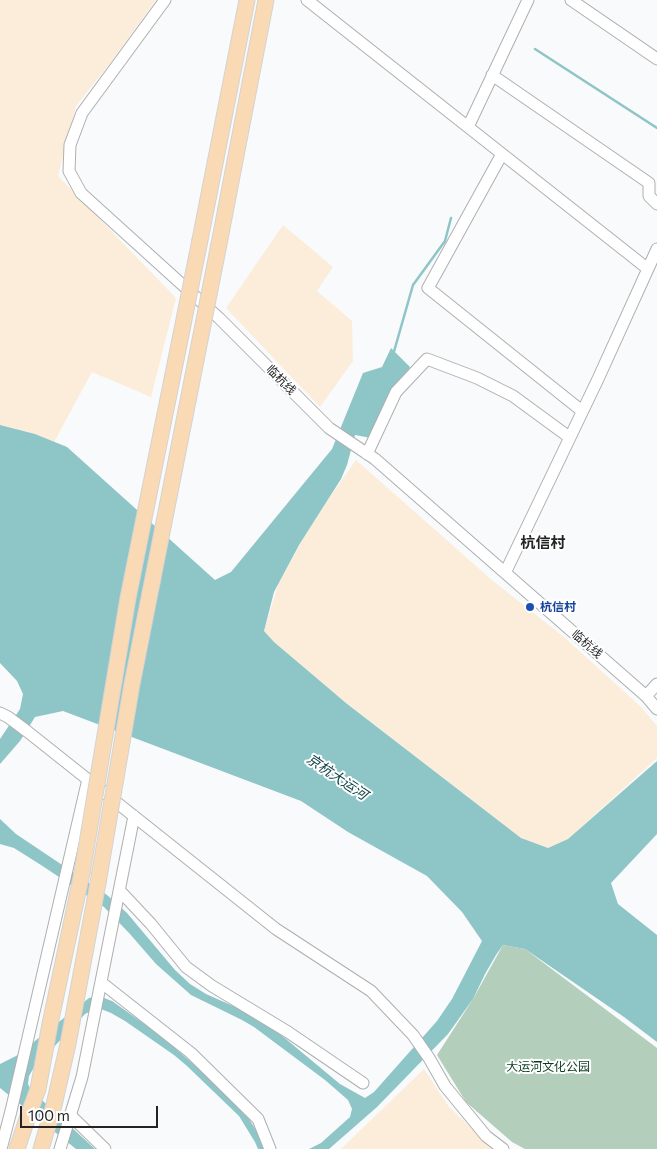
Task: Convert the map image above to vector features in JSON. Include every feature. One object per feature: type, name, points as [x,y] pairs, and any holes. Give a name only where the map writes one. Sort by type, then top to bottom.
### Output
[{"type":"main road","points":[[17,1149],[38,1089],[77,896],[128,598],[247,0]]},
{"type":"main road","points":[[40,1149],[54,1105],[70,1035],[132,684],[266,0]]},
{"type":"street","name":"临杭线","points":[[165,0],[82,113],[70,145],[69,171],[81,194],[218,318],[329,428],[390,472],[646,696],[657,709]]},
{"type":"street","points":[[306,0],[648,269]]},
{"type":"street","points":[[468,126],[528,0]]},
{"type":"street","points":[[571,0],[657,59]]},
{"type":"street","points":[[492,75],[649,183],[649,196],[657,204]]},
{"type":"street","points":[[502,154],[428,288],[582,411]]},
{"type":"street","points":[[505,572],[657,249]]},
{"type":"street","points":[[367,454],[396,392],[427,358],[477,378],[513,396],[569,438]]},
{"type":"street","points":[[646,696],[657,684]]},
{"type":"street","points":[[4,715],[88,779],[276,929],[371,991],[413,1034],[450,1093],[486,1136],[503,1149]]},
{"type":"street","points":[[1,1149],[88,779]]},
{"type":"street","points":[[61,1145],[82,1077],[134,816]]},
{"type":"street","points":[[119,897],[151,924],[186,967],[212,986],[288,1032],[363,1083]]},
{"type":"street","points":[[102,982],[190,1053],[251,1112],[258,1119],[270,1149]]},
{"type":"street","points":[[68,1119],[105,1149]]},
{"type":"shaded area","points":[[0,0],[156,0],[76,106],[58,176],[176,298],[151,397],[92,372],[54,442],[35,434],[0,425]]},
{"type":"shaded area","points":[[283,225],[333,267],[317,291],[352,321],[353,361],[320,407],[226,308]]},
{"type":"shaded area","points":[[356,460],[493,581],[564,637],[641,707],[657,726],[657,758],[568,839],[548,848],[521,838],[334,693],[274,642],[264,631],[278,585],[299,545]]},
{"type":"shaded area","points":[[424,1069],[449,1107],[493,1149],[341,1149]]},
{"type":"green space","name":"大运河文化公园","points":[[503,945],[525,949],[657,1048],[657,1149],[525,1149],[512,1142],[466,1102],[437,1055],[473,999]]},
{"type":"water","name":"京杭大运河","points":[[391,348],[410,367],[371,438],[355,435],[341,479],[299,545],[274,592],[264,631],[274,642],[346,703],[521,838],[548,848],[568,839],[657,761],[657,834],[611,883],[618,904],[657,935],[657,1042],[525,949],[503,945],[485,974],[473,999],[448,1034],[377,1107],[329,1149],[309,1149],[321,1143],[350,1117],[352,1109],[348,1100],[325,1080],[254,1027],[191,995],[156,964],[104,907],[14,848],[0,844],[0,819],[16,834],[107,895],[127,913],[175,970],[190,984],[206,994],[242,1010],[269,1025],[340,1084],[365,1098],[374,1092],[437,1021],[452,999],[482,941],[462,912],[427,876],[348,832],[301,801],[63,711],[35,717],[20,741],[0,764],[0,739],[20,709],[23,694],[17,681],[0,663],[0,425],[35,434],[67,447],[215,580],[231,572],[332,449],[363,373],[382,367]]},
{"type":"water","points":[[99,996],[112,1001],[150,1028],[209,1078],[249,1119],[266,1149],[258,1149],[239,1116],[187,1066],[125,1021],[101,1009],[85,1014],[33,1069],[29,1076],[28,1084],[31,1090],[95,1149],[76,1149],[0,1088],[0,1064],[16,1056],[89,998]]},
{"type":"waterway","points":[[535,49],[657,128]]},
{"type":"waterway","points":[[393,355],[413,285],[445,241],[451,218]]},
{"type":"place","name":"杭信村","points":[[530,607]]},
{"type":"district","name":"杭信村","points":[[543,543]]}]
